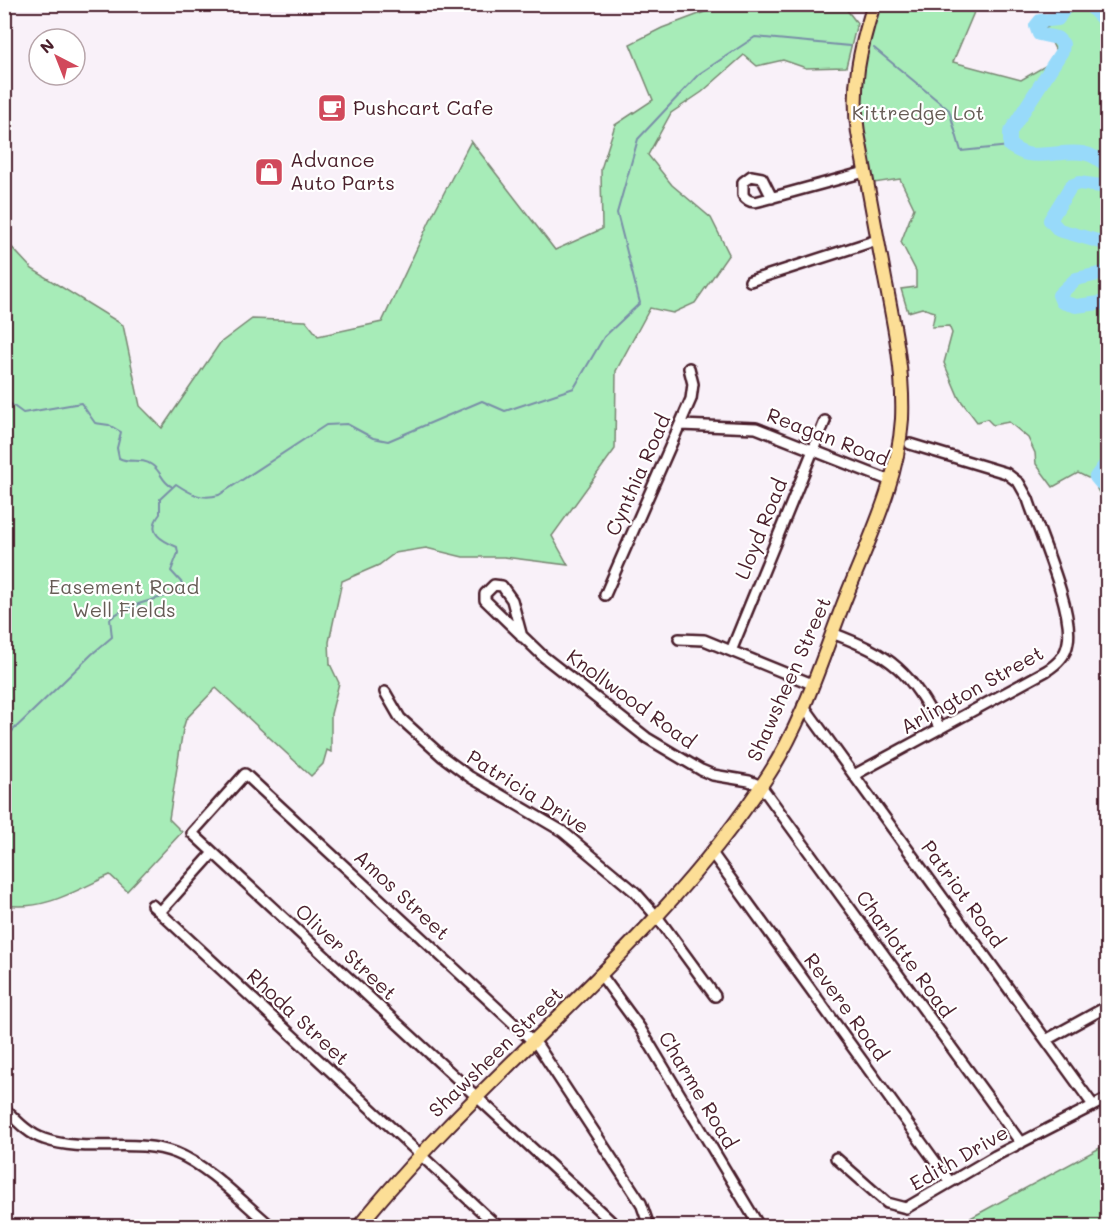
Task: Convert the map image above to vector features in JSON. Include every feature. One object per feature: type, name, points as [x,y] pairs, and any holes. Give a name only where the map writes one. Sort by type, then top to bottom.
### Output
[{"type":"main road","name":"Shawsheen Street","points":[[362,1222],[420,1154],[658,918],[712,853],[761,786],[781,753],[812,684],[891,481],[902,420],[901,367],[857,122],[855,82],[859,53],[874,4]]},
{"type":"street","points":[[772,198],[865,172]]},
{"type":"street","points":[[750,282],[877,240]]},
{"type":"street","name":"Cynthia Road","points":[[605,595],[693,392],[689,368]]},
{"type":"street","name":"Lloyd Road","points":[[731,651],[825,422]]},
{"type":"street","name":"Reagan Road","points":[[680,425],[756,428],[891,481]]},
{"type":"street","name":"Arlington Street","points":[[854,775],[1054,666],[1065,652],[1068,625],[1028,500],[1019,483],[998,469],[910,444]]},
{"type":"street","name":"Knollwood Road","points":[[522,637],[509,594],[501,585],[494,585],[487,591],[484,598],[522,637],[628,723],[678,758],[713,775],[749,780],[761,786]]},
{"type":"street","points":[[832,633],[872,650],[899,667],[922,695],[940,729]]},
{"type":"street","points":[[679,639],[698,638],[812,684]]},
{"type":"street","name":"Patricia Drive","points":[[385,692],[400,718],[442,758],[577,842],[635,892],[658,918],[715,996]]},
{"type":"street","name":"Patriot Road","points":[[803,705],[1093,1104]]},
{"type":"street","name":"Oliver Street","points":[[245,774],[192,833],[616,1227]]},
{"type":"street","name":"Amos Street","points":[[245,774],[534,1043],[642,1203],[649,1227]]},
{"type":"street","name":"Charlotte Road","points":[[761,786],[1021,1143]]},
{"type":"street","points":[[160,912],[213,853]]},
{"type":"street","name":"Revere Road","points":[[712,853],[950,1182]]},
{"type":"street","name":"Rhoda Street","points":[[152,905],[497,1227]]},
{"type":"street","name":"Charme Road","points":[[601,975],[640,1028],[759,1227]]},
{"type":"street","points":[[1046,1040],[1107,1006]]},
{"type":"street","name":"Edith Drive","points":[[836,1158],[881,1198],[900,1208],[912,1206],[950,1182],[1107,1098]]},
{"type":"street","points":[[4,1108],[25,1128],[44,1139],[67,1144],[148,1146],[186,1157],[271,1227]]},
{"type":"street","points":[[362,1222],[378,1227]]},
{"type":"green space","name":"Easement Road Well Fields","points":[[723,5],[843,5],[857,23],[846,67],[806,68],[783,60],[757,66],[744,55],[702,92],[671,113],[648,155],[672,185],[711,218],[729,254],[695,303],[673,313],[650,308],[616,371],[615,449],[552,536],[568,565],[504,557],[463,557],[426,548],[395,553],[379,565],[342,581],[329,642],[330,664],[339,683],[331,714],[331,752],[327,750],[323,764],[311,776],[216,688],[186,719],[183,729],[169,819],[182,832],[127,891],[110,875],[72,893],[46,902],[33,905],[5,905],[5,240],[32,269],[123,325],[140,406],[162,428],[220,343],[252,319],[306,321],[318,336],[382,322],[434,212],[471,141],[555,250],[602,229],[601,169],[615,125],[653,100],[630,44],[662,28]]},
{"type":"green space","name":"Kittredge Lot","points":[[875,5],[977,5],[953,62],[1021,80],[1047,65],[1056,51],[1045,29],[1081,5],[1107,5],[1107,507],[1097,489],[1097,477],[1088,478],[1078,473],[1053,487],[1036,464],[1035,453],[1028,438],[1009,422],[993,425],[987,419],[977,422],[959,398],[944,363],[952,333],[949,326],[932,327],[935,312],[922,308],[908,312],[901,289],[916,287],[916,271],[901,242],[914,208],[900,179],[874,183],[854,110]]},
{"type":"green space","points":[[1107,1144],[1107,1226],[956,1226],[976,1215]]},
{"type":"waterway","points":[[1067,4],[1058,19],[1040,21],[1036,26],[1039,34],[1057,38],[1063,44],[1062,51],[1010,132],[1010,146],[1027,154],[1069,152],[1090,155],[1108,168]]},
{"type":"waterway","points":[[1088,4],[1108,25]]},
{"type":"waterway","points":[[4,739],[112,637],[110,619],[132,606],[177,593],[182,589],[182,583],[171,571],[178,553],[177,547],[162,539],[154,526],[160,514],[160,499],[176,484],[196,495],[207,497],[219,495],[326,425],[347,424],[373,438],[388,441],[482,401],[505,411],[574,388],[604,337],[640,303],[617,213],[638,139],[699,74],[755,37],[850,46]]},
{"type":"waterway","points":[[874,48],[949,110],[961,151],[1010,146]]},
{"type":"waterway","points":[[1108,181],[1101,186],[1079,183],[1071,186],[1050,220],[1059,230],[1108,244]]},
{"type":"waterway","points":[[1108,272],[1076,279],[1059,295],[1062,302],[1076,306],[1108,302]]},
{"type":"waterway","points":[[4,399],[23,413],[81,403],[95,423],[109,425],[121,432],[117,448],[119,458],[148,463],[155,467],[171,486]]},
{"type":"waterway","points":[[1108,461],[1096,477],[1101,483],[1108,483]]},
{"type":"place","name":"Pushcart Cafe","points":[[332,108]]},
{"type":"place","name":"Advance Auto Parts","points":[[269,172]]}]
